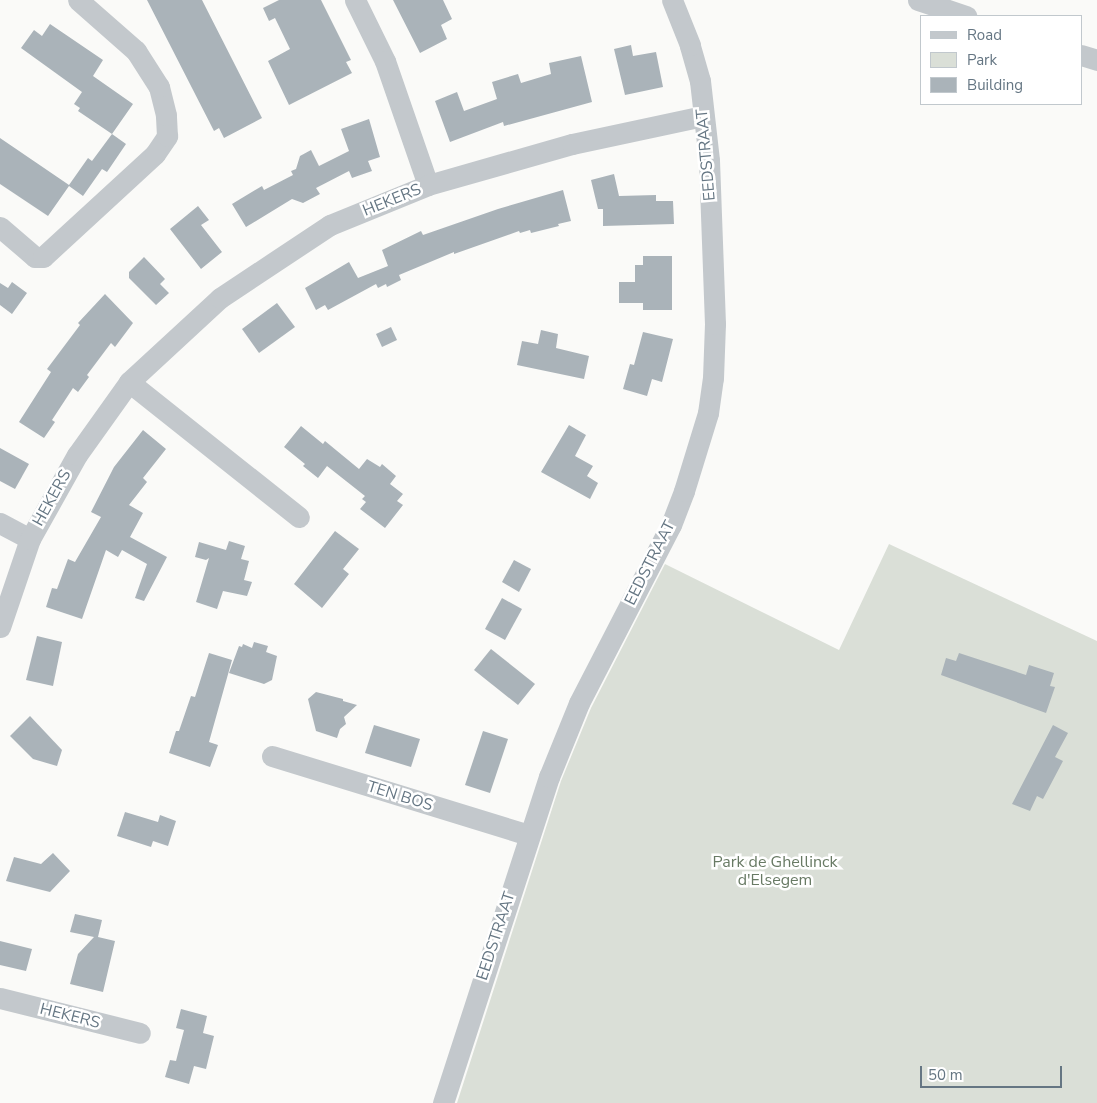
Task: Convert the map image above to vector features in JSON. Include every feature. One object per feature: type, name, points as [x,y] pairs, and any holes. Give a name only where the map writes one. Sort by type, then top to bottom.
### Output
[{"type":"street","points":[[0,227],[35,257],[43,257],[154,154],[167,136],[166,115],[159,87],[136,51],[78,0]]},
{"type":"street","points":[[355,0],[385,61],[428,185]]},
{"type":"street","name":"EEDSTRAAT","points":[[443,1103],[549,777],[579,702],[671,525],[684,491],[708,413],[713,378],[714,278],[709,160],[700,81],[690,45],[672,0]]},
{"type":"street","points":[[918,0],[963,15]]},
{"type":"street","points":[[1082,55],[1097,60]]},
{"type":"street","name":"HEKERS","points":[[0,627],[30,539],[77,455],[129,382],[220,298],[322,230],[428,185],[572,144],[704,116]]},
{"type":"street","points":[[129,382],[299,517]]},
{"type":"street","points":[[0,523],[30,539]]},
{"type":"street","name":"TEN BOS","points":[[272,756],[529,836]]},
{"type":"street","name":"HEKERS","points":[[0,998],[140,1034]]},
{"type":"green space","name":"Park de Ghellinck d'Elsegem","points":[[889,544],[1097,641],[1097,1103],[457,1103],[561,781],[591,708],[665,564],[839,650]]},
{"type":"building","points":[[147,0],[202,0],[262,118],[224,138],[219,128],[214,131]]},
{"type":"building","points":[[279,0],[321,0],[351,60],[346,62],[352,73],[289,105],[268,61],[290,49],[275,18],[269,21],[263,8]]},
{"type":"building","points":[[393,0],[443,0],[452,19],[441,25],[447,39],[420,53]]},
{"type":"building","points":[[50,24],[103,60],[93,76],[133,104],[112,134],[78,111],[80,108],[74,104],[82,92],[21,48],[34,30],[42,36]]},
{"type":"building","points":[[631,45],[633,56],[656,52],[663,87],[625,95],[614,49]]},
{"type":"building","points":[[581,56],[592,102],[504,126],[503,122],[450,142],[435,101],[457,92],[464,111],[497,99],[492,82],[518,74],[521,83],[551,74],[549,63]]},
{"type":"building","points":[[369,119],[380,157],[368,161],[372,171],[352,178],[349,171],[316,188],[320,194],[303,203],[292,199],[246,227],[232,204],[262,186],[264,190],[293,175],[291,171],[296,169],[300,156],[311,150],[319,166],[349,151],[341,129]]},
{"type":"building","points":[[112,134],[126,144],[107,172],[102,169],[83,196],[69,186],[48,216],[0,184],[0,138],[69,185],[88,158],[92,161]]},
{"type":"building","points":[[614,174],[619,196],[656,195],[656,201],[673,201],[674,224],[603,226],[603,209],[598,209],[591,180]]},
{"type":"building","points":[[563,190],[571,221],[558,224],[559,226],[531,233],[530,230],[520,233],[519,231],[454,254],[454,252],[399,275],[401,280],[387,287],[386,284],[378,288],[376,284],[328,310],[325,305],[316,310],[305,288],[349,262],[358,278],[388,266],[382,250],[421,231],[423,235],[498,209]]},
{"type":"building","points":[[198,206],[209,220],[201,225],[222,252],[201,269],[170,229]]},
{"type":"building","points":[[643,256],[672,256],[672,310],[643,310],[643,303],[619,303],[619,282],[635,282],[635,265],[643,265]]},
{"type":"building","points":[[144,257],[165,279],[160,284],[169,293],[156,305],[129,278],[129,272]]},
{"type":"building","points":[[12,282],[27,293],[12,314],[0,305],[0,283],[8,288]]},
{"type":"building","points":[[105,294],[133,323],[115,347],[111,343],[87,375],[89,377],[78,392],[73,388],[52,420],[55,422],[44,438],[19,422],[51,372],[47,369],[80,325],[78,323]]},
{"type":"building","points":[[277,303],[295,327],[259,353],[242,329]]},
{"type":"building","points":[[391,327],[397,340],[382,347],[376,334]]},
{"type":"building","points":[[541,330],[558,334],[556,348],[589,356],[584,379],[517,365],[522,341],[538,344]]},
{"type":"building","points":[[643,332],[673,339],[662,382],[652,379],[647,396],[623,389],[630,364],[634,365]]},
{"type":"building","points":[[569,425],[586,435],[575,456],[593,466],[587,476],[598,483],[590,499],[541,472]]},
{"type":"building","points":[[301,426],[323,444],[325,441],[359,469],[367,459],[380,467],[382,464],[396,476],[390,484],[403,494],[397,501],[403,505],[385,528],[360,509],[366,502],[362,499],[365,496],[327,466],[318,478],[303,466],[305,464],[284,447]]},
{"type":"building","points":[[143,430],[166,449],[143,478],[147,482],[129,505],[143,513],[130,537],[167,557],[144,601],[135,598],[147,564],[122,550],[118,557],[106,550],[82,619],[46,607],[52,588],[57,589],[68,559],[75,562],[101,517],[91,512],[114,467]]},
{"type":"building","points":[[0,448],[29,464],[15,489],[0,481]]},
{"type":"building","points":[[335,531],[359,549],[343,569],[349,574],[322,608],[294,584]]},
{"type":"building","points":[[229,541],[245,546],[241,559],[249,561],[244,580],[252,582],[247,596],[223,591],[217,609],[196,602],[209,558],[206,560],[195,557],[199,542],[226,550]]},
{"type":"building","points":[[514,560],[531,569],[519,592],[502,582]]},
{"type":"building","points":[[502,598],[522,609],[505,640],[485,629]]},
{"type":"building","points":[[37,636],[62,642],[53,686],[26,680]]},
{"type":"building","points":[[254,642],[268,646],[266,652],[277,656],[272,680],[264,684],[229,673],[239,646],[242,647],[243,644],[252,648]]},
{"type":"building","points":[[491,649],[535,684],[518,705],[474,670]]},
{"type":"building","points":[[209,653],[232,660],[209,742],[218,745],[210,767],[169,753],[191,696],[195,697]]},
{"type":"building","points":[[959,653],[1026,675],[1029,665],[1054,673],[1050,686],[1055,687],[1046,713],[941,675],[946,658],[956,661]]},
{"type":"building","points":[[316,692],[357,705],[344,717],[346,724],[340,729],[337,738],[316,731],[308,699]]},
{"type":"building","points":[[30,716],[62,750],[57,766],[33,759],[10,736]]},
{"type":"building","points":[[374,725],[420,739],[411,767],[365,753]]},
{"type":"building","points":[[1053,725],[1068,733],[1055,757],[1063,761],[1043,799],[1037,796],[1030,811],[1012,804]]},
{"type":"building","points":[[483,731],[508,739],[490,793],[465,785]]},
{"type":"building","points":[[125,812],[158,822],[160,815],[176,821],[168,846],[153,841],[151,847],[117,836]]},
{"type":"building","points":[[53,853],[70,871],[50,892],[6,881],[14,857],[41,864]]},
{"type":"building","points":[[75,914],[102,920],[98,937],[115,941],[103,992],[70,984],[78,954],[94,937],[70,932]]},
{"type":"building","points":[[0,941],[32,949],[26,971],[0,965]]},
{"type":"building","points":[[181,1009],[207,1016],[203,1033],[214,1036],[206,1069],[194,1066],[189,1084],[165,1077],[170,1060],[176,1061],[184,1030],[176,1028]]}]
